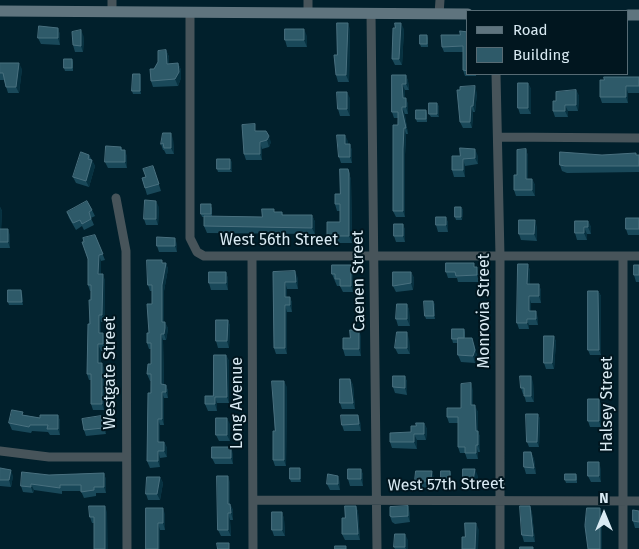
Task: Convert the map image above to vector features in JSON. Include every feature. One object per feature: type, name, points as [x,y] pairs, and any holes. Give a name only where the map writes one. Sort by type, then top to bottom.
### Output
[{"type":"street","points":[[308,0],[308,13]]},
{"type":"street","points":[[439,14],[440,0]]},
{"type":"street","points":[[0,11],[112,6],[190,12],[466,14]]},
{"type":"street","name":"West 56th Street","points":[[190,12],[192,246],[204,256],[623,258],[639,256]]},
{"type":"street","name":"Caenen Street","points":[[371,13],[377,549]]},
{"type":"street","name":"Monrovia Street","points":[[496,75],[500,256],[500,549]]},
{"type":"street","points":[[498,137],[639,138]]},
{"type":"street","name":"Westgate Street","points":[[116,198],[126,251],[126,549]]},
{"type":"street","name":"Long Avenue","points":[[252,256],[253,549]]},
{"type":"street","name":"Halsey Street","points":[[623,258],[623,549]]},
{"type":"street","points":[[0,451],[49,457],[126,457]]},
{"type":"street","name":"West 57th Street","points":[[253,500],[501,499],[639,501]]},
{"type":"building","points":[[337,23],[348,23],[346,75],[336,75],[334,55],[337,55]]},
{"type":"building","points":[[395,23],[401,23],[399,59],[392,59],[393,28],[395,28]]},
{"type":"building","points":[[39,26],[58,28],[58,38],[38,38]]},
{"type":"building","points":[[285,29],[304,29],[304,40],[285,40]]},
{"type":"building","points":[[81,30],[81,46],[73,45],[72,32]]},
{"type":"building","points":[[460,31],[466,32],[466,71],[463,70],[463,46],[442,47],[441,35],[460,35]]},
{"type":"building","points":[[420,35],[427,35],[427,44],[420,44]]},
{"type":"building","points":[[166,50],[167,64],[178,63],[179,72],[175,79],[151,81],[150,69],[154,69],[158,62],[158,51]]},
{"type":"building","points":[[64,59],[72,59],[72,68],[64,68]]},
{"type":"building","points":[[0,63],[19,63],[16,87],[6,87],[3,73],[0,73]]},
{"type":"building","points":[[133,74],[140,74],[140,91],[132,91]]},
{"type":"building","points":[[392,75],[406,75],[406,84],[402,84],[403,98],[406,98],[406,107],[402,107],[406,128],[404,128],[403,149],[403,211],[393,211],[393,125],[398,125],[398,112],[392,112]]},
{"type":"building","points":[[604,77],[639,77],[639,86],[626,86],[626,97],[600,97],[600,80],[604,80]]},
{"type":"building","points":[[518,83],[528,83],[528,108],[518,108]]},
{"type":"building","points":[[475,86],[470,122],[460,122],[457,90],[460,90],[460,87]]},
{"type":"building","points":[[576,90],[576,105],[565,105],[565,111],[553,111],[553,101],[556,101],[556,92]]},
{"type":"building","points":[[337,92],[347,92],[347,109],[338,109]]},
{"type":"building","points":[[429,103],[437,103],[437,114],[429,114]]},
{"type":"building","points":[[416,110],[426,110],[426,119],[416,119]]},
{"type":"building","points":[[255,124],[255,131],[266,131],[269,136],[267,140],[260,142],[260,154],[244,154],[242,125]]},
{"type":"building","points":[[163,133],[171,133],[171,148],[164,148],[163,143],[161,144]]},
{"type":"building","points":[[337,135],[345,135],[345,144],[350,144],[350,157],[339,157]]},
{"type":"building","points":[[106,146],[121,147],[121,150],[125,150],[125,162],[105,162]]},
{"type":"building","points":[[460,148],[475,149],[475,158],[463,159],[463,170],[452,170],[452,156],[460,156]]},
{"type":"building","points":[[526,149],[526,179],[532,179],[532,190],[514,190],[514,175],[517,175],[517,150]]},
{"type":"building","points":[[81,152],[89,155],[88,159],[92,160],[86,181],[73,177]]},
{"type":"building","points":[[560,152],[602,155],[636,153],[636,155],[639,155],[639,166],[565,166],[560,165]]},
{"type":"building","points":[[217,159],[230,159],[230,169],[217,169]]},
{"type":"building","points":[[153,166],[159,184],[145,188],[142,178],[146,177],[143,169]]},
{"type":"building","points":[[340,169],[348,169],[349,173],[349,236],[327,236],[327,222],[340,222],[340,204],[335,204],[335,194],[340,194]]},
{"type":"building","points":[[145,200],[156,201],[156,219],[144,219]]},
{"type":"building","points":[[87,201],[92,210],[89,212],[91,219],[82,224],[80,220],[73,223],[67,212]]},
{"type":"building","points":[[201,204],[211,204],[211,214],[201,214]]},
{"type":"building","points":[[455,207],[461,207],[461,217],[455,217]]},
{"type":"building","points":[[262,209],[274,209],[274,212],[282,212],[282,215],[312,215],[312,228],[204,226],[204,216],[262,217]]},
{"type":"building","points":[[436,217],[446,217],[446,225],[436,225]]},
{"type":"building","points":[[626,218],[639,218],[639,229],[626,229]]},
{"type":"building","points":[[519,220],[535,220],[534,234],[519,234]]},
{"type":"building","points":[[575,221],[588,221],[588,227],[584,227],[584,233],[575,233]]},
{"type":"building","points":[[394,224],[403,224],[403,236],[394,236]]},
{"type":"building","points":[[0,229],[8,229],[8,242],[0,242]]},
{"type":"building","points":[[95,235],[103,254],[99,255],[98,274],[103,274],[102,315],[99,315],[99,333],[103,333],[103,344],[98,344],[98,363],[102,363],[102,404],[91,404],[91,374],[87,374],[91,285],[88,285],[88,259],[82,242],[84,242],[83,238]]},
{"type":"building","points":[[157,237],[175,238],[175,246],[157,246]]},
{"type":"building","points":[[147,260],[162,260],[162,263],[166,263],[162,285],[162,322],[165,322],[165,328],[164,334],[161,334],[161,384],[166,385],[166,392],[162,392],[162,419],[158,419],[158,442],[164,442],[164,451],[158,451],[158,461],[147,461],[148,393],[151,393],[151,374],[147,374],[148,364],[151,364],[151,343],[147,343],[147,333],[149,333],[147,304],[152,304],[152,285],[148,285]]},
{"type":"building","points":[[446,263],[474,263],[474,267],[477,267],[477,275],[456,276],[455,272],[446,272]]},
{"type":"building","points":[[518,264],[528,264],[527,284],[539,284],[539,296],[529,296],[529,311],[536,311],[536,319],[527,319],[527,323],[517,323]]},
{"type":"building","points":[[332,265],[351,265],[351,286],[340,286],[340,279],[335,279],[335,274],[332,274]]},
{"type":"building","points":[[634,265],[639,265],[639,275],[634,275]]},
{"type":"building","points":[[295,271],[296,282],[285,282],[285,297],[290,297],[290,305],[285,305],[285,348],[274,348],[273,272]]},
{"type":"building","points":[[209,272],[226,272],[226,283],[209,283]]},
{"type":"building","points":[[393,272],[411,272],[411,283],[393,286]]},
{"type":"building","points":[[8,290],[21,290],[22,302],[8,302]]},
{"type":"building","points":[[588,291],[598,291],[599,350],[588,350]]},
{"type":"building","points":[[424,301],[433,301],[434,316],[425,316]]},
{"type":"building","points":[[397,304],[407,304],[407,319],[396,319]]},
{"type":"building","points":[[216,320],[228,320],[227,341],[216,341]]},
{"type":"building","points":[[452,329],[464,329],[464,338],[452,339]]},
{"type":"building","points":[[350,330],[359,330],[359,349],[343,349],[343,338],[350,338]]},
{"type":"building","points":[[397,332],[407,332],[407,348],[395,348]]},
{"type":"building","points":[[544,336],[554,336],[552,363],[544,363]]},
{"type":"building","points":[[458,338],[472,338],[475,350],[473,356],[458,355]]},
{"type":"building","points":[[214,355],[226,355],[227,397],[215,397],[215,404],[205,404],[205,396],[213,396]]},
{"type":"building","points":[[393,376],[405,376],[405,388],[393,387]]},
{"type":"building","points":[[520,376],[531,376],[531,396],[524,396],[524,388],[521,388]]},
{"type":"building","points":[[340,379],[350,379],[353,403],[340,403]]},
{"type":"building","points":[[272,381],[284,381],[284,460],[273,460],[273,431],[275,431]]},
{"type":"building","points":[[471,383],[471,405],[475,405],[478,445],[476,445],[476,453],[465,453],[465,447],[458,447],[458,417],[447,417],[447,408],[461,408],[461,384]]},
{"type":"building","points":[[588,399],[599,399],[599,421],[588,421]]},
{"type":"building","points":[[12,410],[23,412],[22,415],[40,418],[40,415],[58,415],[58,429],[47,429],[48,425],[30,425],[29,427],[9,423]]},
{"type":"building","points":[[526,414],[538,414],[537,442],[527,442]]},
{"type":"building","points":[[341,415],[358,415],[359,424],[342,425]]},
{"type":"building","points":[[101,416],[103,428],[84,430],[82,419]]},
{"type":"building","points":[[216,418],[227,418],[227,435],[216,435]]},
{"type":"building","points":[[416,423],[424,423],[424,434],[414,434],[414,442],[390,442],[390,433],[411,432],[411,426],[416,426]]},
{"type":"building","points":[[212,447],[231,447],[231,458],[212,458]]},
{"type":"building","points":[[524,452],[531,452],[534,468],[524,467]]},
{"type":"building","points":[[588,462],[599,462],[599,476],[588,476]]},
{"type":"building","points":[[0,468],[11,470],[9,480],[0,480]]},
{"type":"building","points":[[290,468],[300,468],[300,479],[290,479]]},
{"type":"building","points":[[348,469],[361,469],[361,479],[348,479]]},
{"type":"building","points":[[463,469],[475,469],[473,481],[463,481]]},
{"type":"building","points":[[416,471],[432,471],[431,479],[415,481]]},
{"type":"building","points":[[441,471],[450,471],[450,480],[441,480]]},
{"type":"building","points":[[22,472],[49,475],[104,473],[104,487],[94,487],[94,490],[81,492],[81,485],[60,485],[60,488],[31,484],[31,487],[21,486]]},
{"type":"building","points":[[328,474],[338,476],[338,484],[327,484]]},
{"type":"building","points":[[565,474],[576,474],[576,480],[565,480]]},
{"type":"building","points":[[217,476],[228,476],[228,504],[230,504],[231,513],[228,513],[228,530],[218,530]]},
{"type":"building","points":[[147,477],[160,477],[157,494],[146,494]]},
{"type":"building","points":[[89,506],[105,506],[105,549],[94,549],[94,517],[90,517]]},
{"type":"building","points":[[345,506],[356,506],[358,534],[342,534],[342,518],[345,518]]},
{"type":"building","points":[[408,506],[408,516],[390,516],[390,507]]},
{"type":"building","points":[[520,506],[530,506],[533,536],[522,535]]},
{"type":"building","points":[[146,508],[163,508],[163,523],[158,523],[158,549],[146,549]]},
{"type":"building","points":[[587,508],[600,508],[600,549],[588,549],[585,526]]},
{"type":"building","points":[[633,510],[639,511],[639,522],[633,521]]},
{"type":"building","points":[[272,512],[282,512],[282,530],[272,530]]},
{"type":"building","points":[[465,523],[476,523],[475,549],[462,549],[462,537],[465,537]]},
{"type":"building","points":[[395,534],[405,534],[405,547],[394,547]]},
{"type":"building","points":[[217,543],[229,543],[229,549],[218,549]]},
{"type":"building","points":[[335,546],[346,546],[346,549],[335,549]]},
{"type":"building","points":[[520,547],[533,547],[533,549],[520,549]]}]
